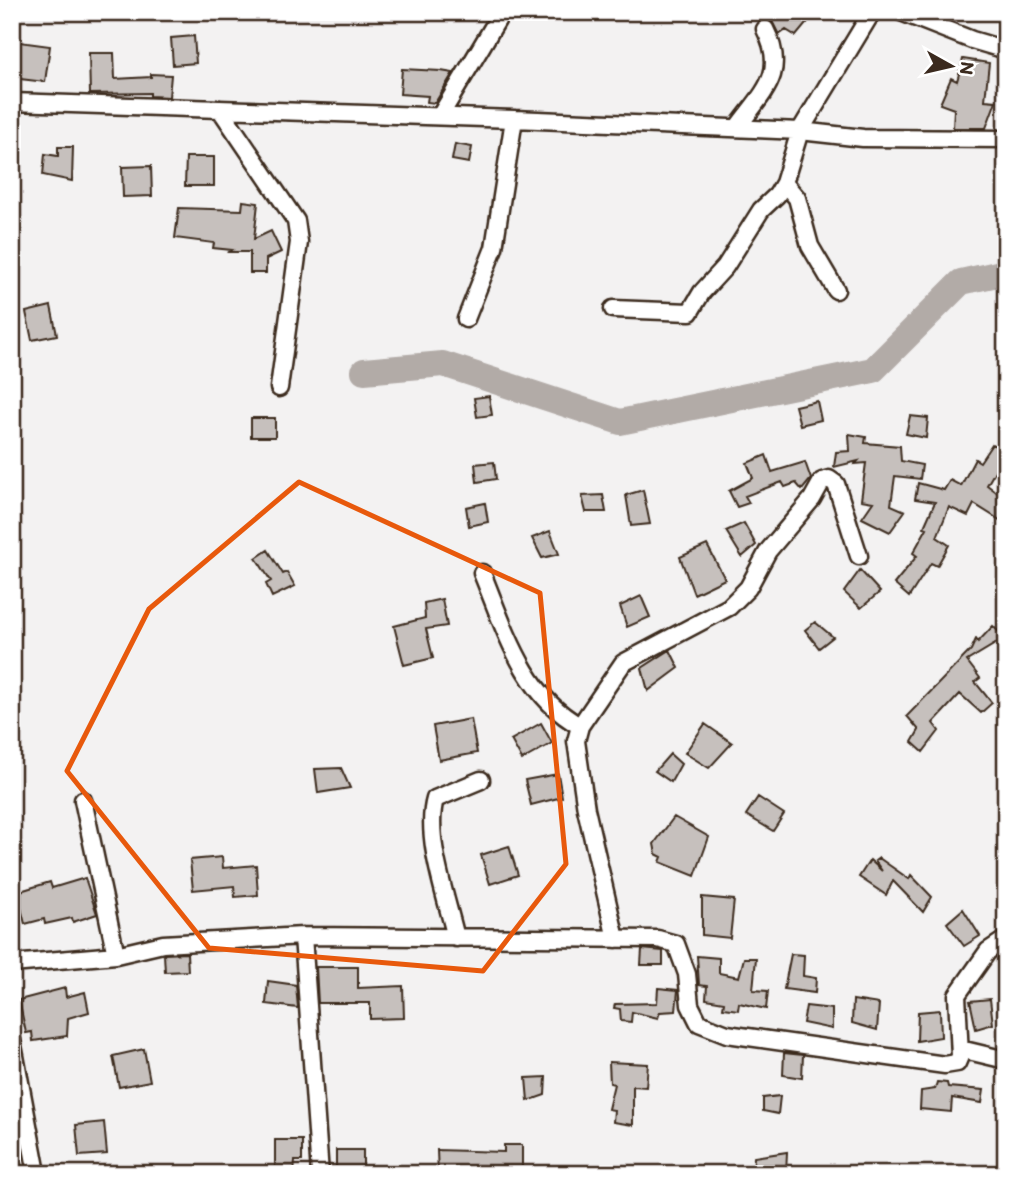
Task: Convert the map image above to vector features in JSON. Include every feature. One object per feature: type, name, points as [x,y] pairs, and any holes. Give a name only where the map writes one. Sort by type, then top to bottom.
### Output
[{"type":"street","points":[[440,117],[502,12]]},
{"type":"street","points":[[613,309],[691,312],[702,292],[725,267],[761,210],[785,183],[800,131],[872,12]]},
{"type":"street","points":[[901,12],[972,40],[1006,50]]},
{"type":"street","points":[[737,128],[775,69],[775,48],[765,29]]},
{"type":"street","points":[[12,102],[737,128],[863,138],[1006,139]]},
{"type":"street","points":[[220,109],[296,221],[299,242],[279,388]]},
{"type":"street","points":[[466,319],[494,248],[514,119]]},
{"type":"street","points":[[785,183],[797,198],[810,246],[836,290]]},
{"type":"street","points":[[616,939],[586,809],[576,741],[580,726],[623,663],[729,607],[748,588],[768,551],[812,499],[822,481],[829,479],[836,484],[859,556]]},
{"type":"street","points":[[482,573],[516,655],[528,675],[552,707],[580,726]]},
{"type":"street","points":[[456,938],[437,858],[431,811],[435,799],[481,780]]},
{"type":"street","points":[[83,800],[116,955]]},
{"type":"street","points":[[303,936],[320,1174]]},
{"type":"street","points":[[12,964],[116,955],[163,944],[303,936],[658,939],[676,944],[687,974],[690,1005],[699,1023],[727,1034],[925,1064],[957,1063],[960,1049],[957,995],[988,951],[1006,939]]},
{"type":"street","points":[[12,1040],[37,1173]]},
{"type":"street","points":[[960,1049],[1006,1060]]},
{"type":"highlighted area","points":[[299,482],[540,593],[566,864],[483,971],[209,948],[67,771],[149,609]]},
{"type":"building","points":[[774,12],[806,12],[811,18],[796,36],[786,30],[779,35],[772,21],[765,17]]},
{"type":"building","points":[[194,36],[196,63],[173,65],[171,38]]},
{"type":"building","points":[[12,41],[50,46],[45,82],[12,78]]},
{"type":"building","points":[[89,53],[114,53],[115,79],[151,77],[151,74],[171,75],[169,97],[150,96],[150,93],[90,94]]},
{"type":"building","points":[[963,59],[989,63],[985,100],[996,101],[986,128],[953,128],[954,109],[940,104],[951,78],[957,81]]},
{"type":"building","points":[[402,69],[453,73],[435,103],[427,102],[428,96],[400,94]]},
{"type":"building","points":[[455,144],[472,147],[469,163],[452,160]]},
{"type":"building","points":[[58,147],[73,147],[72,181],[43,175],[45,154],[58,156]]},
{"type":"building","points":[[186,157],[214,157],[214,186],[185,186]]},
{"type":"building","points":[[151,166],[152,196],[123,197],[122,167]]},
{"type":"building","points":[[243,201],[258,203],[254,239],[271,231],[281,252],[266,259],[266,273],[250,273],[250,252],[229,252],[232,250],[213,248],[214,243],[175,238],[179,208],[242,210]]},
{"type":"building","points":[[51,306],[57,335],[32,340],[26,312]]},
{"type":"building","points":[[489,396],[492,415],[477,417],[474,398]]},
{"type":"building","points":[[817,401],[821,420],[800,425],[795,406]]},
{"type":"building","points":[[910,416],[928,418],[926,438],[906,434]]},
{"type":"building","points":[[251,418],[275,418],[275,437],[251,437]]},
{"type":"building","points":[[849,434],[866,437],[865,443],[900,446],[901,461],[922,465],[920,479],[895,476],[891,505],[905,511],[890,532],[862,518],[873,502],[861,500],[866,463],[855,464],[858,461],[834,467],[836,452],[850,451]]},
{"type":"building","points":[[992,444],[1006,452],[987,485],[1006,499],[1006,524],[974,504],[968,516],[949,507],[937,537],[949,545],[937,566],[931,563],[909,597],[894,584],[917,556],[913,553],[927,528],[924,527],[935,502],[915,499],[918,483],[944,490],[950,480],[961,486],[975,459],[980,462]]},
{"type":"building","points":[[766,455],[772,472],[805,462],[811,479],[802,490],[796,483],[785,487],[782,482],[745,496],[749,503],[737,507],[729,491],[753,478],[747,463]]},
{"type":"building","points":[[494,462],[496,479],[477,482],[475,464]]},
{"type":"building","points":[[643,490],[650,524],[631,526],[626,495]]},
{"type":"building","points":[[603,495],[606,512],[586,512],[582,496]]},
{"type":"building","points":[[485,503],[488,522],[469,526],[466,507]]},
{"type":"building","points":[[744,523],[756,545],[742,557],[726,531]]},
{"type":"building","points":[[550,531],[559,554],[542,558],[532,538]]},
{"type":"building","points":[[707,545],[725,579],[694,594],[680,557]]},
{"type":"building","points":[[268,550],[283,574],[287,572],[295,586],[272,597],[266,584],[271,581],[256,558]]},
{"type":"building","points":[[860,570],[880,592],[861,608],[844,592]]},
{"type":"building","points":[[641,596],[650,617],[627,627],[620,606]]},
{"type":"building","points":[[442,599],[447,626],[426,629],[433,658],[404,665],[394,626],[425,618],[424,603]]},
{"type":"building","points":[[815,622],[833,637],[819,648],[805,630]]},
{"type":"building","points":[[993,626],[1005,638],[967,661],[980,678],[975,682],[992,703],[981,713],[960,694],[933,723],[939,731],[923,752],[912,742],[919,730],[907,716],[971,650],[976,639],[978,642]]},
{"type":"building","points":[[670,650],[679,668],[648,691],[642,668]]},
{"type":"building","points":[[471,719],[477,753],[439,760],[433,726]]},
{"type":"building","points":[[541,723],[552,743],[522,760],[511,740]]},
{"type":"building","points":[[705,724],[732,743],[709,768],[685,753]]},
{"type":"building","points":[[670,754],[681,764],[671,782],[655,771]]},
{"type":"building","points":[[341,768],[350,788],[318,793],[315,769]]},
{"type":"building","points":[[558,774],[562,797],[531,805],[525,780]]},
{"type":"building","points":[[758,797],[784,814],[773,831],[746,815]]},
{"type":"building","points":[[674,817],[709,837],[695,876],[660,862],[662,857],[656,854],[654,844]]},
{"type":"building","points":[[509,846],[518,875],[490,884],[481,855]]},
{"type":"building","points":[[222,857],[223,868],[256,865],[258,895],[235,897],[234,886],[193,890],[190,860]]},
{"type":"building","points":[[879,858],[909,879],[911,875],[932,897],[923,912],[893,881],[886,895],[859,877],[870,860],[882,871],[875,861]]},
{"type":"building","points":[[85,878],[97,914],[73,922],[72,918],[45,924],[44,919],[25,924],[17,892],[50,882],[52,888]]},
{"type":"building","points":[[702,897],[734,900],[730,938],[702,935]]},
{"type":"building","points":[[963,909],[980,936],[964,946],[947,923]]},
{"type":"building","points":[[642,949],[663,951],[663,965],[641,965]]},
{"type":"building","points":[[187,953],[188,971],[165,972],[164,954]]},
{"type":"building","points":[[791,954],[804,955],[803,976],[816,978],[815,993],[784,989]]},
{"type":"building","points":[[697,956],[719,958],[719,973],[739,977],[744,958],[756,958],[753,990],[768,991],[766,1009],[739,1003],[738,1010],[723,1008],[724,1002],[706,999],[707,986],[699,985]]},
{"type":"building","points":[[316,967],[358,967],[358,988],[403,986],[404,1018],[370,1019],[370,1003],[318,1003]]},
{"type":"building","points":[[268,981],[296,985],[298,1008],[266,1004]]},
{"type":"building","points":[[65,988],[66,997],[85,992],[89,1012],[68,1018],[67,1036],[33,1041],[32,1032],[26,1033],[19,1000]]},
{"type":"building","points":[[658,988],[678,990],[676,1011],[660,1012],[658,1018],[632,1012],[631,1022],[621,1021],[620,1009],[614,1008],[615,1004],[657,1003]]},
{"type":"building","points":[[990,999],[993,1024],[976,1029],[970,1001]]},
{"type":"building","points":[[853,1000],[879,1004],[877,1030],[852,1023]]},
{"type":"building","points":[[806,1006],[832,1009],[832,1029],[803,1023]]},
{"type":"building","points":[[940,1010],[941,1037],[917,1041],[918,1012]]},
{"type":"building","points":[[144,1049],[150,1081],[119,1087],[113,1056]]},
{"type":"building","points":[[784,1053],[803,1055],[802,1078],[783,1075]]},
{"type":"building","points":[[609,1062],[648,1064],[646,1087],[633,1086],[633,1125],[613,1122],[614,1110],[608,1109],[614,1084],[610,1083]]},
{"type":"building","points":[[546,1077],[545,1095],[528,1101],[526,1078]]},
{"type":"building","points":[[937,1082],[947,1083],[948,1087],[984,1090],[982,1103],[952,1098],[951,1112],[920,1109],[921,1091],[935,1089]]},
{"type":"building","points":[[780,1096],[778,1114],[763,1111],[763,1098]]},
{"type":"building","points":[[104,1122],[107,1154],[79,1156],[76,1125]]},
{"type":"building","points":[[275,1140],[302,1140],[302,1161],[295,1161],[294,1174],[275,1174]]},
{"type":"building","points":[[504,1145],[522,1145],[522,1174],[438,1174],[437,1150],[504,1152]]},
{"type":"building","points":[[336,1150],[363,1150],[363,1174],[336,1174]]},
{"type":"building","points":[[787,1152],[786,1174],[753,1174],[754,1157]]},
{"type":"waterway","points":[[364,371],[443,364],[620,422],[873,370],[961,282],[1006,272]]}]
